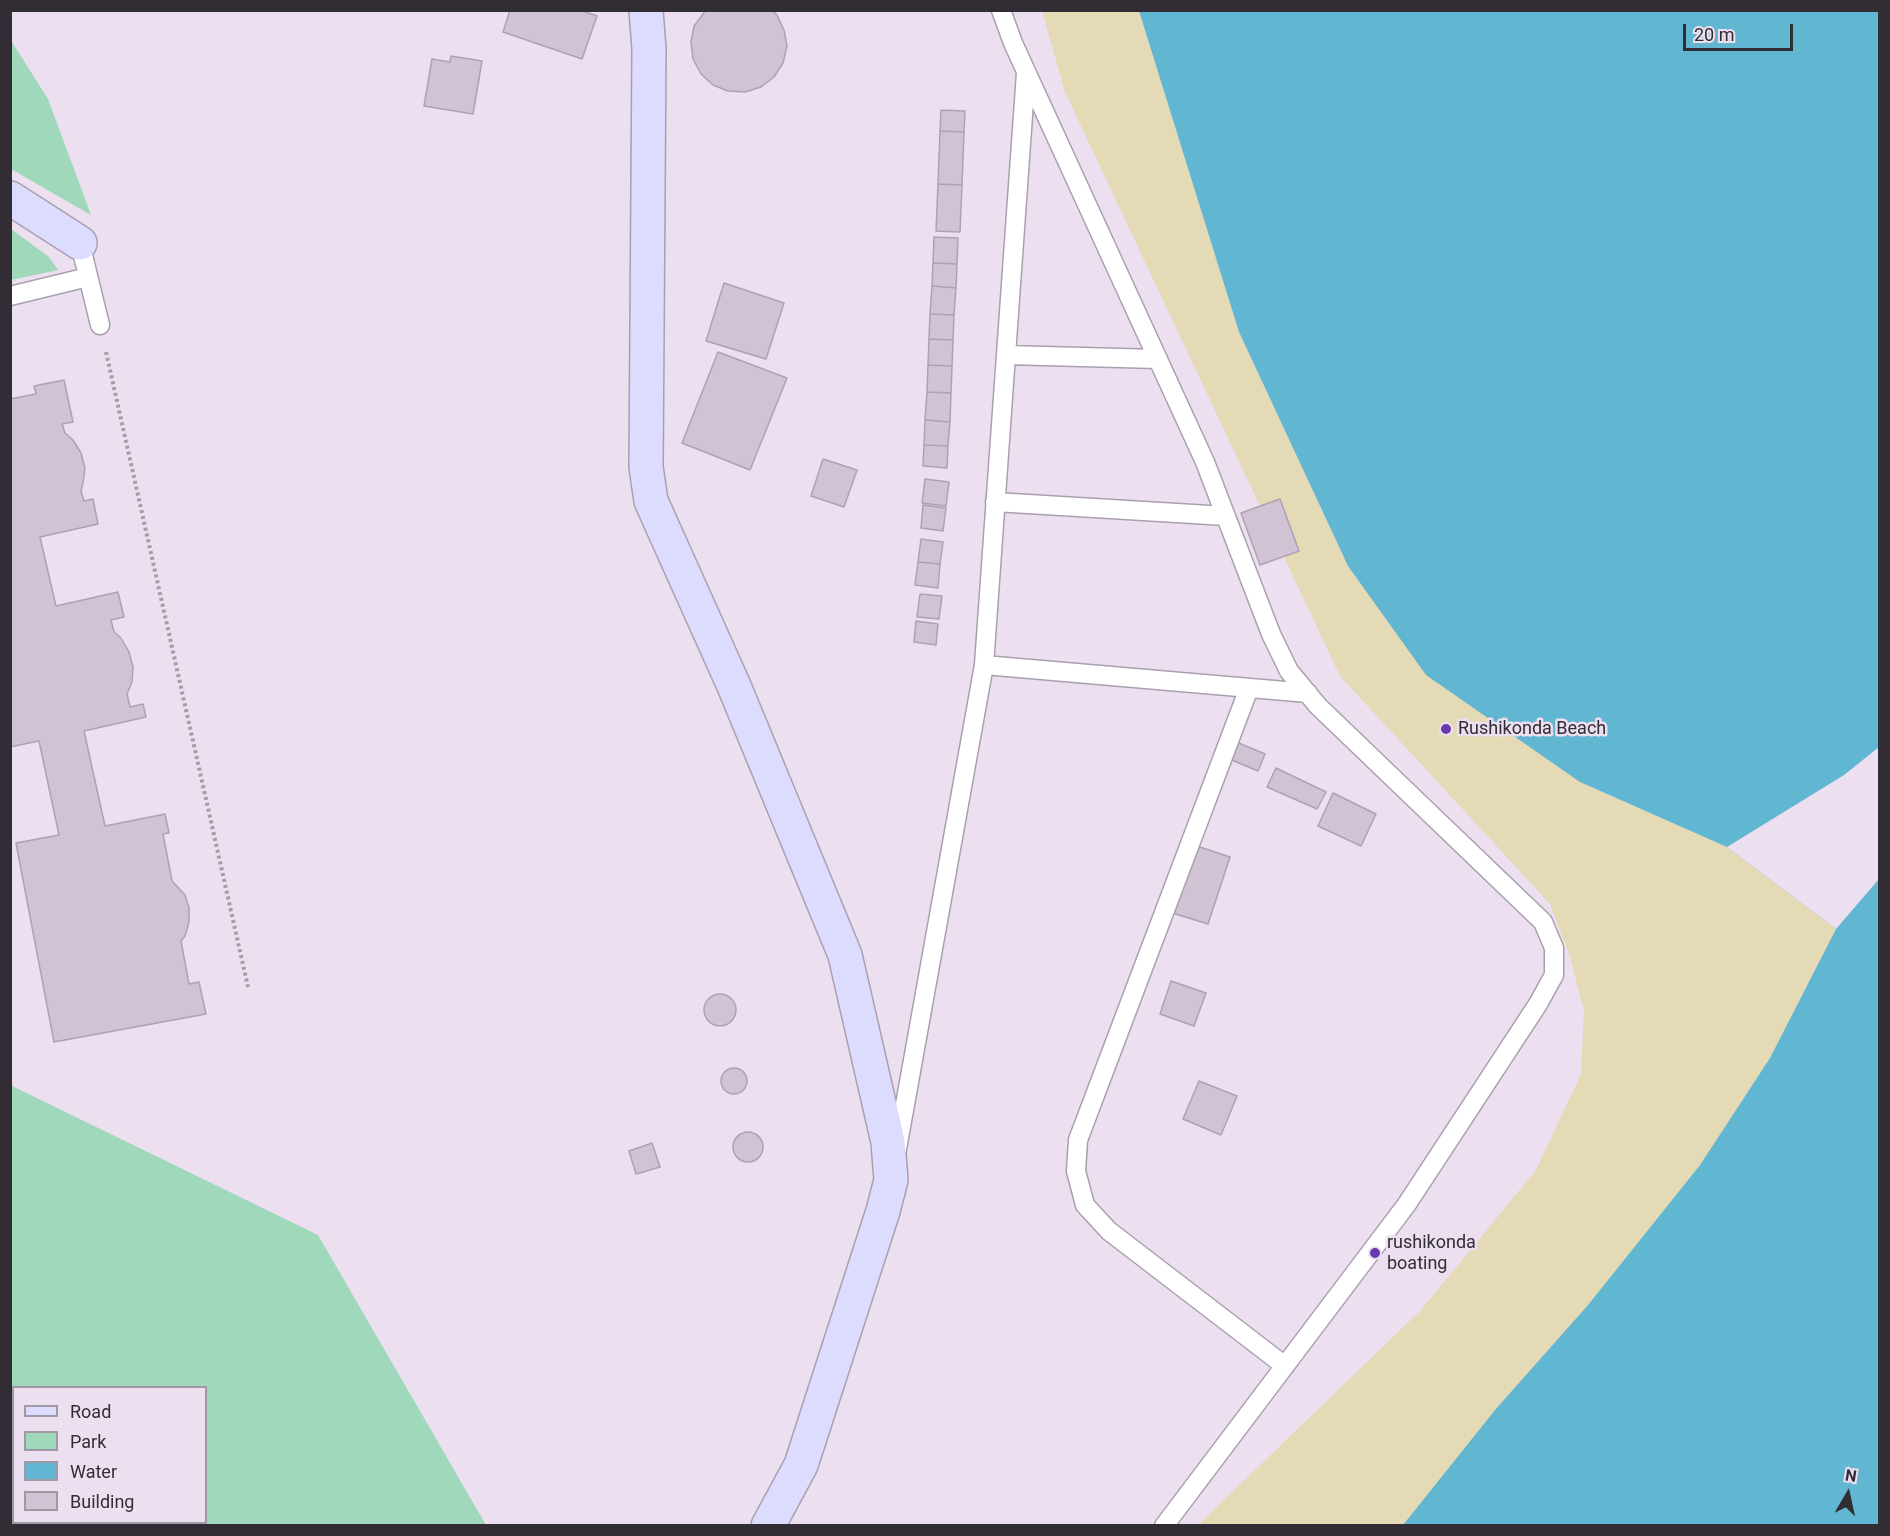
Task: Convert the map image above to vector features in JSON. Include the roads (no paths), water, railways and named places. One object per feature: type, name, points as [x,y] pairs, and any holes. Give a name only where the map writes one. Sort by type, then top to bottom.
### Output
[{"type":"street","points":[[646,10],[649,49],[646,467],[651,501],[734,686],[845,955],[888,1142],[891,1180],[883,1211],[801,1465],[768,1526]]},
{"type":"street","points":[[10,198],[80,243]]},
{"type":"lane","points":[[1001,10],[1026,71],[1205,462],[1271,634],[1289,670],[1318,706],[1544,922],[1554,948],[1554,975],[1538,1004],[1407,1204],[1164,1526]]},
{"type":"lane","points":[[891,1180],[984,665],[1026,71]]},
{"type":"lane","points":[[80,243],[100,325]]},
{"type":"lane","points":[[10,296],[88,278]]},
{"type":"lane","points":[[1006,355],[1158,359]]},
{"type":"lane","points":[[995,502],[1226,516]]},
{"type":"lane","points":[[984,665],[1308,693]]},
{"type":"lane","points":[[1249,688],[1078,1140],[1076,1171],[1085,1205],[1109,1231],[1285,1366]]},
{"type":"water","points":[[1139,11],[1879,11],[1879,1525],[1403,1525],[1495,1410],[1588,1305],[1700,1165],[1770,1058],[1836,929],[1727,847],[1580,782],[1426,675],[1348,566],[1239,332]]},
{"type":"place","name":"Rushikonda Beach","points":[[1446,729]]},
{"type":"place","name":"rushikonda boating","points":[[1375,1253]]}]
